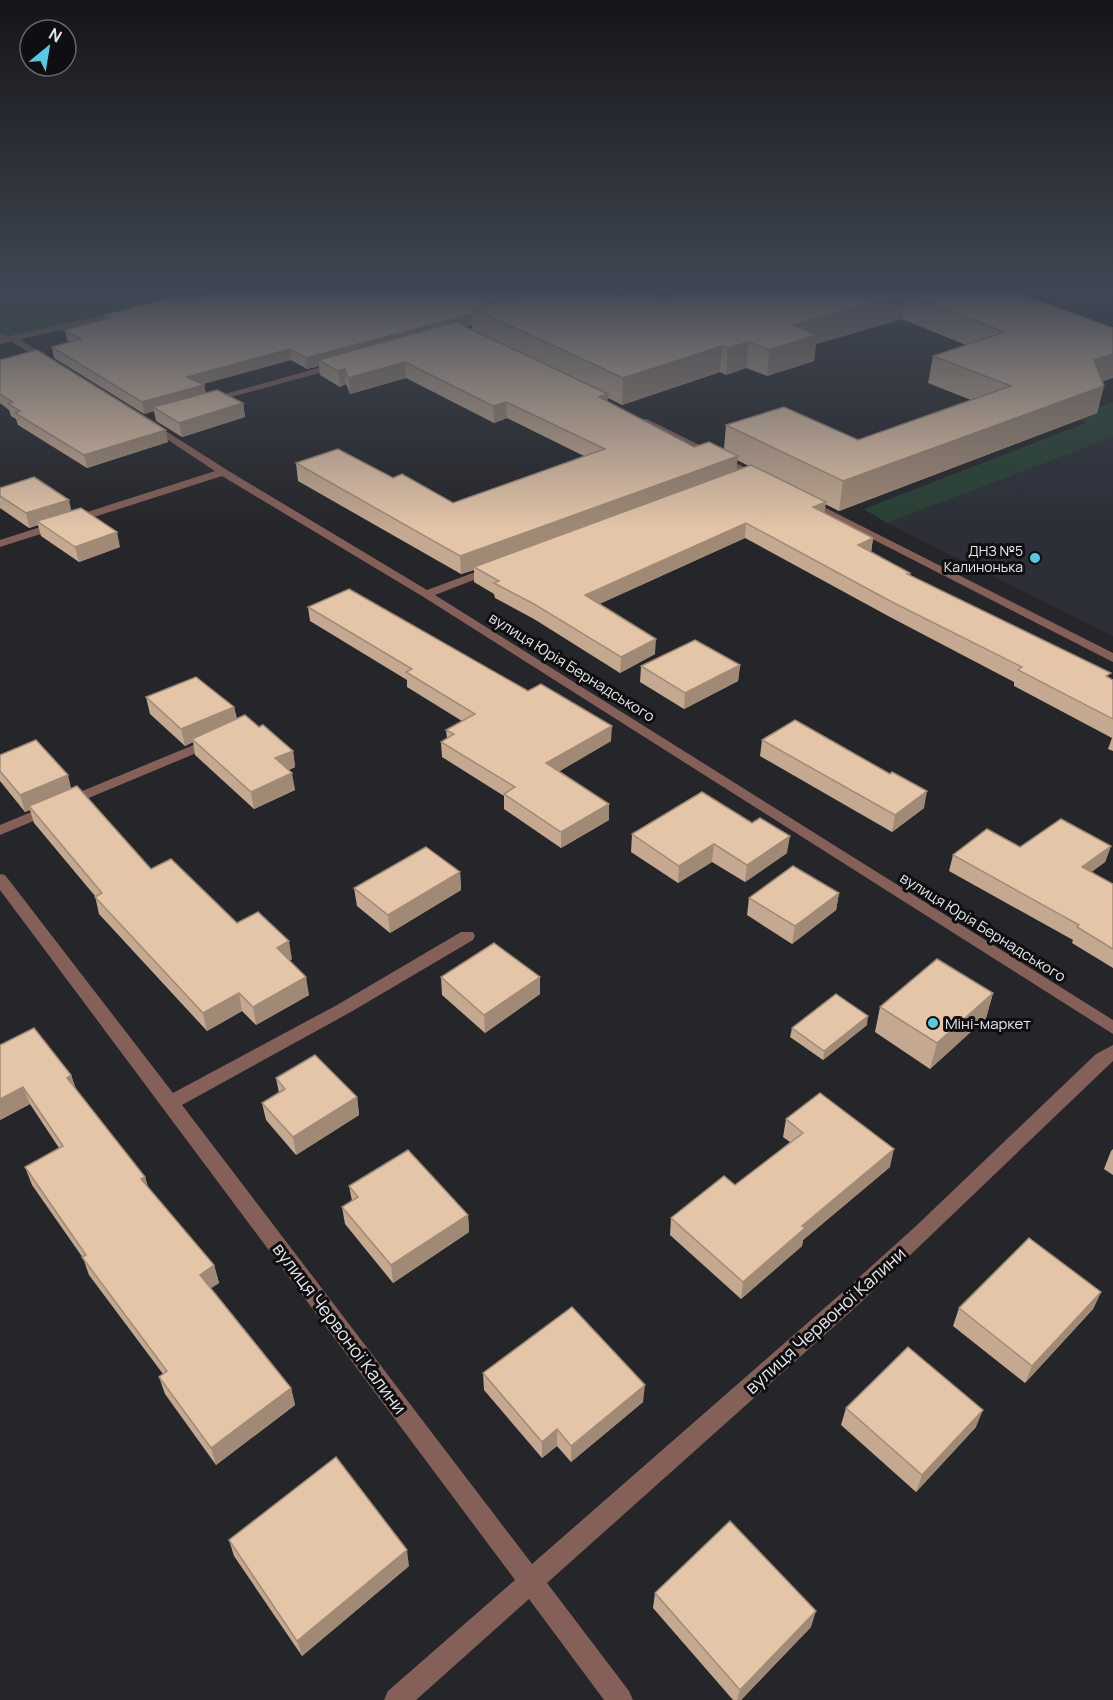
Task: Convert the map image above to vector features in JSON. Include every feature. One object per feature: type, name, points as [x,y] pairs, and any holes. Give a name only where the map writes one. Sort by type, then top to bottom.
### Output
[{"type":"street","points":[[199,403],[315,371]]},
{"type":"street","name":"вулиця Юрія Бернадського","points":[[148,417],[224,472],[426,594],[1113,1028]]},
{"type":"street","points":[[636,417],[746,475],[772,483]]},
{"type":"street","points":[[0,544],[224,472]]},
{"type":"street","points":[[792,494],[1113,658]]},
{"type":"street","points":[[426,594],[504,565]]},
{"type":"street","points":[[0,830],[229,734]]},
{"type":"street","name":"вулиця Червоної Калини","points":[[0,879],[620,1700]]},
{"type":"street","points":[[170,1103],[343,1009],[467,936]]},
{"type":"street","name":"вулиця Червоної Калини","points":[[531,1583],[859,1290],[1102,1059],[1113,1052]]},
{"type":"street","points":[[397,1700],[531,1583]]},
{"type":"shaded area","name":"ДНЗ №5 Калинонька","points":[[1113,437],[1113,636],[887,523]]},
{"type":"green space","points":[[1113,403],[1113,437],[887,523],[864,509],[1086,423],[1072,414]]},
{"type":"building","points":[[0,371],[71,371],[166,430],[84,455],[15,413],[20,411],[8,404],[13,402],[0,394]]},
{"type":"building","points":[[92,371],[208,371],[187,377],[204,385],[142,402]]},
{"type":"building","points":[[346,371],[372,371],[348,378]]},
{"type":"building","points":[[424,371],[560,371],[608,394],[599,397],[694,447],[709,442],[738,456],[460,556],[296,463],[338,449],[393,478],[402,474],[453,503],[605,449],[506,402],[493,406]]},
{"type":"building","points":[[609,371],[644,371],[623,378]]},
{"type":"building","points":[[973,371],[1098,371],[1104,386],[843,481],[726,425],[784,407],[858,440],[1011,386]]},
{"type":"building","points":[[217,390],[243,403],[179,423],[153,407]]},
{"type":"building","points":[[751,465],[826,502],[813,507],[873,538],[858,545],[910,573],[907,574],[1111,673],[1106,676],[1113,680],[1113,719],[1018,670],[1022,667],[892,602],[746,523],[585,595],[656,639],[621,657],[534,604],[494,583],[499,581],[474,567]]},
{"type":"building","points":[[34,477],[69,500],[26,513],[0,496],[0,488]]},
{"type":"building","points":[[81,508],[117,532],[75,547],[37,521]]},
{"type":"building","points":[[349,589],[528,691],[541,684],[612,726],[546,763],[609,804],[561,832],[504,794],[515,787],[441,742],[454,734],[446,730],[475,714],[406,672],[412,669],[308,607]]},
{"type":"building","points":[[695,640],[740,665],[685,693],[641,666]]},
{"type":"building","points":[[196,677],[234,707],[181,729],[146,697]]},
{"type":"building","points":[[245,715],[259,727],[263,725],[293,751],[275,758],[292,773],[251,792],[192,739]]},
{"type":"building","points":[[795,720],[890,774],[892,772],[927,791],[895,815],[762,740]]},
{"type":"building","points":[[36,740],[68,775],[20,795],[0,771],[0,755]]},
{"type":"building","points":[[77,786],[151,869],[171,859],[237,923],[258,912],[289,941],[277,948],[306,977],[253,1007],[239,993],[203,1013],[95,897],[102,893],[29,806]]},
{"type":"building","points":[[702,792],[752,823],[760,818],[790,836],[747,865],[714,844],[679,866],[632,834]]},
{"type":"building","points":[[1061,819],[1111,846],[1082,867],[1113,884],[1113,949],[1077,927],[1079,925],[953,855],[987,829],[1020,847]]},
{"type":"building","points":[[426,847],[460,872],[388,915],[354,888]]},
{"type":"building","points":[[793,866],[839,893],[795,926],[749,898]]},
{"type":"building","points":[[494,943],[540,977],[484,1015],[441,977]]},
{"type":"building","points":[[937,959],[993,993],[937,1043],[880,1007]]},
{"type":"building","points":[[836,994],[868,1016],[824,1051],[792,1028]]},
{"type":"building","points":[[34,1028],[71,1075],[67,1078],[145,1177],[141,1179],[214,1265],[200,1275],[291,1388],[211,1448],[159,1377],[167,1371],[82,1257],[86,1255],[25,1167],[63,1146],[23,1087],[0,1099],[0,1045]]},
{"type":"building","points":[[315,1055],[357,1097],[293,1137],[262,1103],[285,1089],[276,1078]]},
{"type":"building","points":[[820,1093],[894,1149],[802,1226],[805,1228],[743,1282],[671,1218],[724,1176],[735,1185],[803,1133],[786,1119]]},
{"type":"building","points":[[408,1150],[468,1215],[391,1265],[342,1207],[358,1197],[349,1186]]},
{"type":"building","points":[[1029,1238],[1101,1292],[1032,1366],[959,1308]]},
{"type":"building","points":[[572,1307],[645,1385],[571,1446],[557,1429],[542,1442],[483,1373]]},
{"type":"building","points":[[908,1347],[983,1410],[922,1475],[846,1408]]},
{"type":"building","points":[[336,1457],[407,1550],[297,1641],[229,1540]]},
{"type":"building","points":[[730,1521],[816,1611],[740,1690],[655,1593]]},
{"type":"place","name":"ДНЗ №5 Калинонька","points":[[1035,558]]},
{"type":"place","name":"Міні-маркет","points":[[933,1023]]}]
